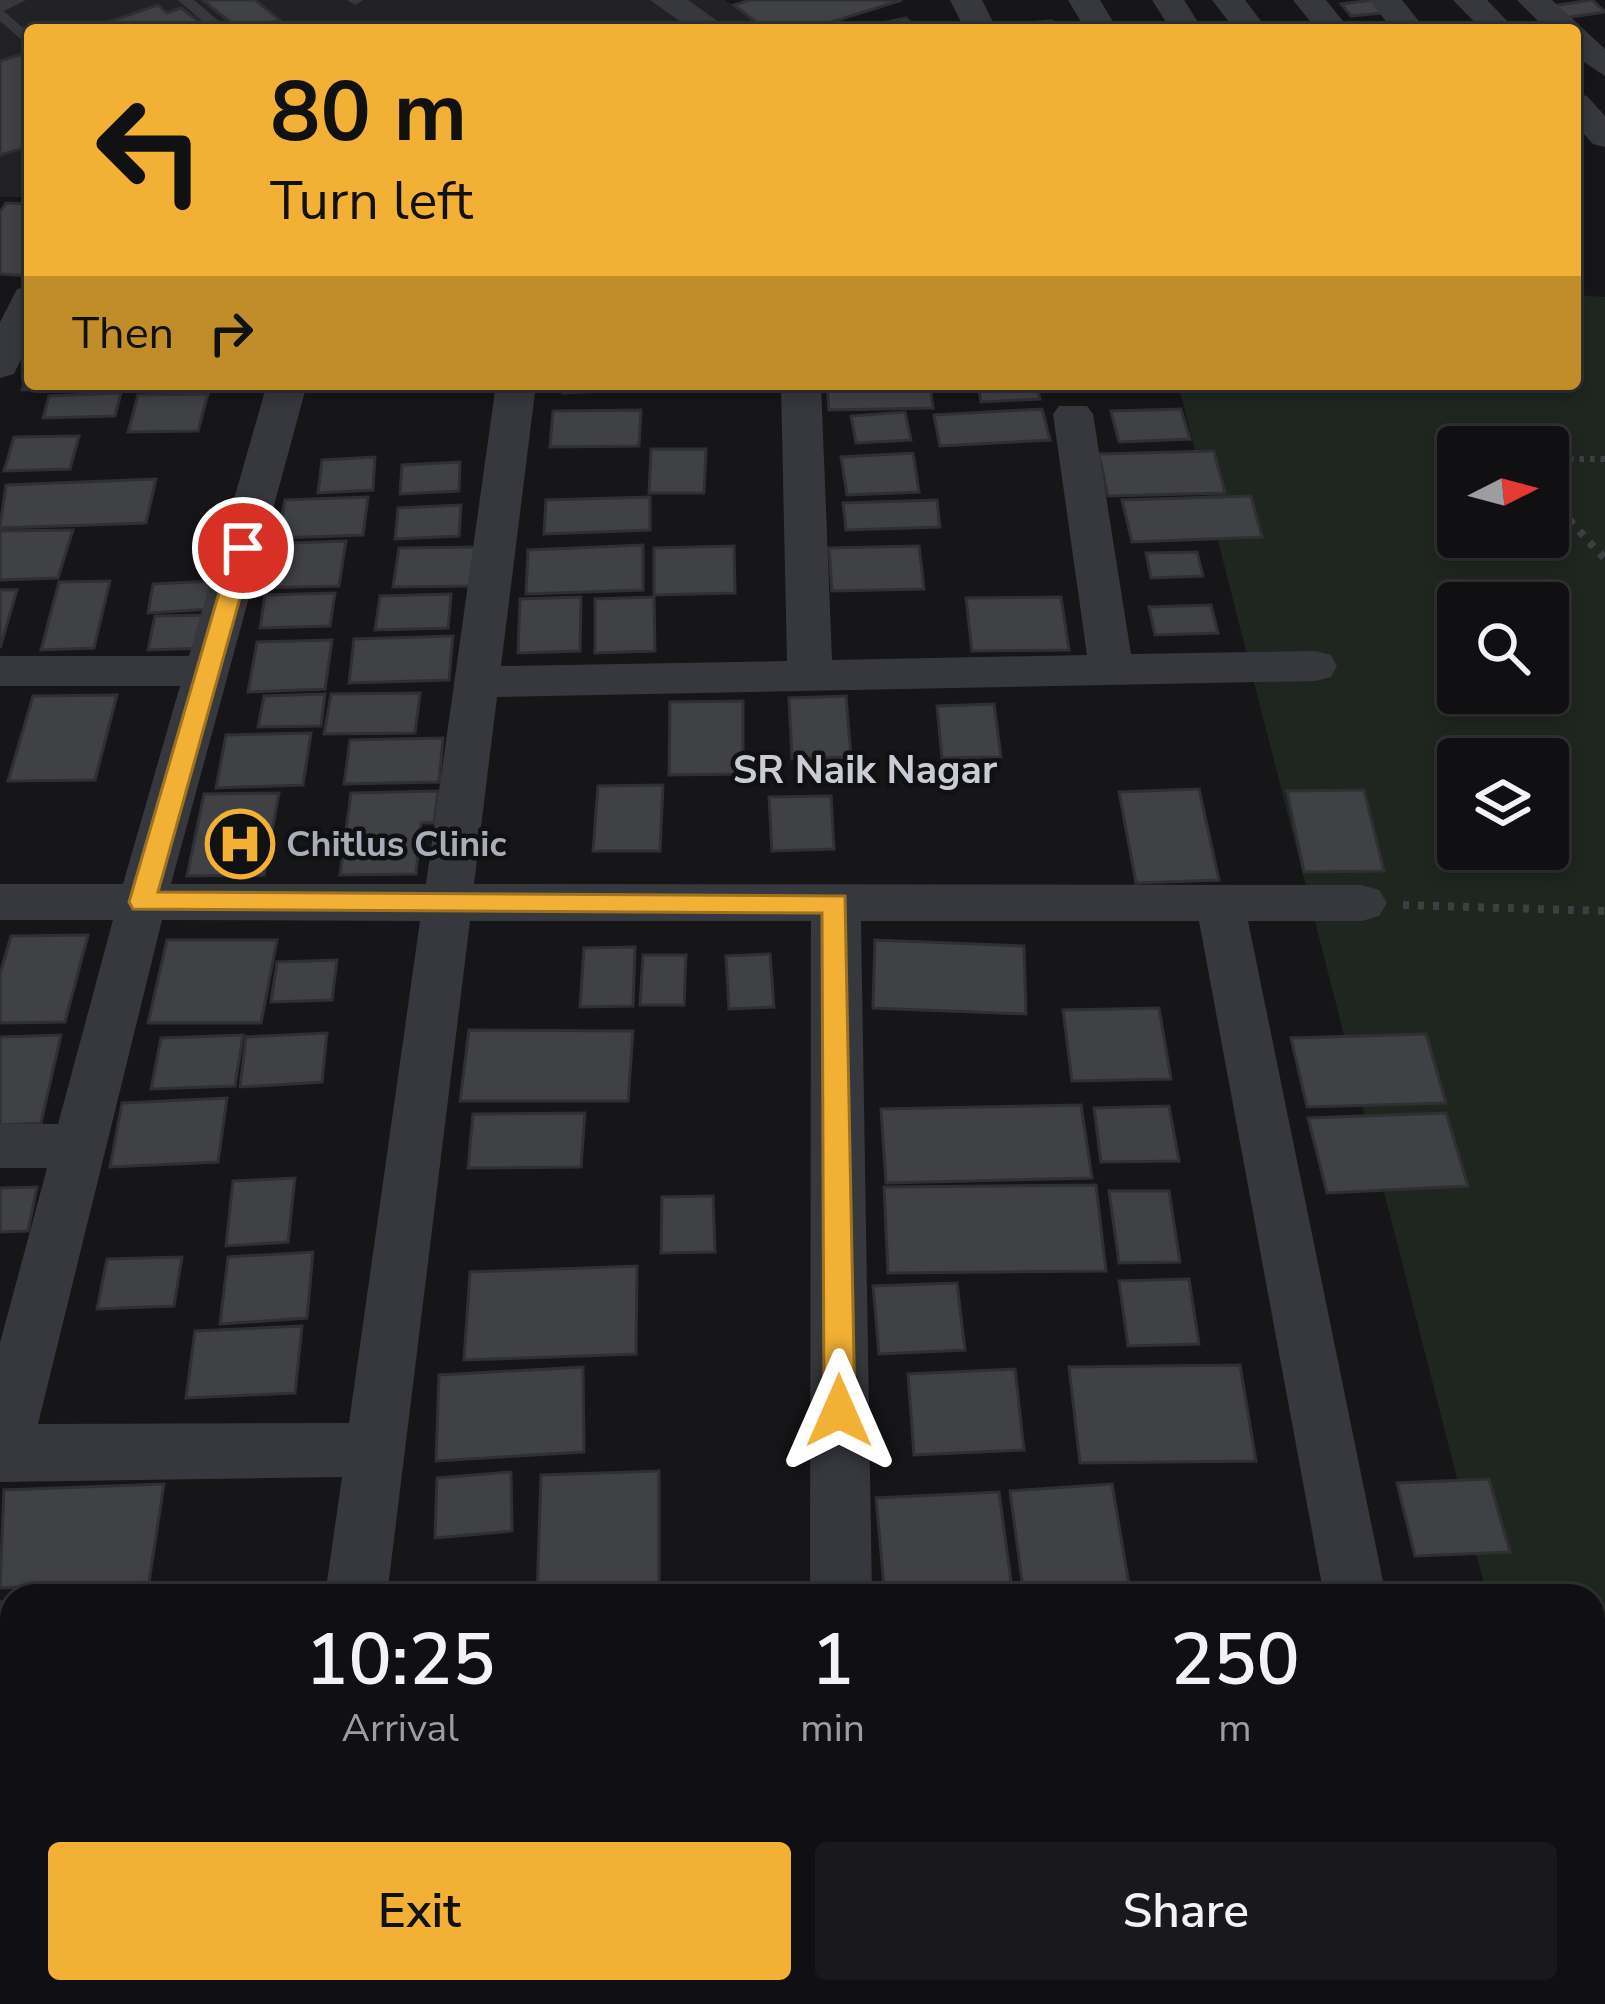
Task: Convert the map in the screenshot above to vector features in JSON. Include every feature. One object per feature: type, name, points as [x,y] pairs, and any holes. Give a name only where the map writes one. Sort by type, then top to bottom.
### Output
[{"type":"street","points":[[0,3],[10,0]]},
{"type":"street","points":[[1228,0],[1247,24]]},
{"type":"street","points":[[1309,0],[1329,24]]},
{"type":"street","points":[[1385,0],[1406,24]]},
{"type":"street","points":[[1468,0],[1494,24]]},
{"type":"street","points":[[1533,0],[1559,24]]},
{"type":"street","points":[[1581,44],[1605,66]]},
{"type":"street","points":[[1581,110],[1605,137]]},
{"type":"street","points":[[0,366],[24,311]]},
{"type":"street","points":[[285,390],[79,1146],[17,1322],[1,1453],[375,1450]]},
{"type":"street","points":[[358,1584],[515,390]]},
{"type":"street","points":[[801,390],[810,676]]},
{"type":"street","points":[[1073,414],[1111,669]]},
{"type":"street","points":[[476,682],[1315,666]]},
{"type":"street","points":[[0,671],[210,671]]},
{"type":"street","points":[[0,902],[1362,903]]},
{"type":"street","points":[[836,903],[841,1584]]},
{"type":"street","points":[[1220,903],[1353,1584]]},
{"type":"street","points":[[0,1146],[79,1146]]},
{"type":"lane","points":[[185,0],[214,24]]},
{"type":"lane","points":[[0,13],[24,36]]},
{"type":"path","points":[[1569,459],[1605,459]]},
{"type":"path","points":[[1569,520],[1605,559]]},
{"type":"path","points":[[1362,903],[1605,911]]},
{"type":"shaded area","points":[[0,0],[725,0],[760,24],[24,24],[24,197],[0,197]]},
{"type":"shaded area","points":[[1581,295],[1605,297],[1605,1584],[1484,1584],[1180,390],[1581,390]]},
{"type":"building","points":[[203,0],[255,0],[280,20],[264,24],[233,24]]},
{"type":"building","points":[[750,0],[902,0],[825,24],[758,24],[734,5]]},
{"type":"building","points":[[1372,0],[1383,13],[1351,16],[1341,4]]},
{"type":"building","points":[[1592,0],[1605,12],[1558,19],[1545,7]]},
{"type":"building","points":[[158,5],[167,13],[181,8],[202,24],[103,24]]},
{"type":"building","points":[[906,18],[912,24],[878,24]]},
{"type":"building","points":[[24,54],[24,148],[0,155],[0,61]]},
{"type":"building","points":[[6,203],[24,204],[24,276],[0,274],[0,212]]},
{"type":"building","points":[[827,390],[931,390],[933,408],[829,410]]},
{"type":"building","points":[[979,390],[1038,390],[1040,399],[981,402]]},
{"type":"building","points":[[121,393],[115,416],[43,418],[49,396]]},
{"type":"building","points":[[208,394],[198,431],[128,432],[138,395]]},
{"type":"building","points":[[1042,409],[1050,440],[940,446],[934,415]]},
{"type":"building","points":[[1181,409],[1190,439],[1119,442],[1111,411]]},
{"type":"building","points":[[641,410],[639,446],[550,447],[553,411]]},
{"type":"building","points":[[905,412],[911,440],[856,443],[851,416]]},
{"type":"building","points":[[79,436],[70,469],[4,471],[14,437]]},
{"type":"building","points":[[651,449],[706,449],[704,493],[649,493]]},
{"type":"building","points":[[1214,451],[1225,493],[1108,496],[1099,454]]},
{"type":"building","points":[[913,453],[919,492],[847,495],[841,457]]},
{"type":"building","points":[[375,457],[373,490],[318,493],[322,460]]},
{"type":"building","points":[[460,462],[459,491],[400,494],[402,465]]},
{"type":"building","points":[[156,479],[146,523],[0,528],[6,485]]},
{"type":"building","points":[[1251,496],[1262,537],[1132,542],[1122,500]]},
{"type":"building","points":[[368,497],[363,535],[278,538],[285,500]]},
{"type":"building","points":[[650,497],[650,530],[544,534],[546,500]]},
{"type":"building","points":[[937,500],[940,527],[846,530],[843,503]]},
{"type":"building","points":[[461,505],[459,536],[395,539],[398,508]]},
{"type":"building","points":[[73,530],[58,578],[0,580],[0,531]]},
{"type":"building","points":[[346,541],[339,586],[256,588],[264,544]]},
{"type":"building","points":[[643,545],[643,590],[526,594],[528,550]]},
{"type":"building","points":[[734,546],[735,593],[654,595],[654,548]]},
{"type":"building","points":[[919,546],[924,589],[832,591],[829,548]]},
{"type":"building","points":[[478,547],[473,586],[393,587],[399,548]]},
{"type":"building","points":[[1197,552],[1203,576],[1151,578],[1146,553]]},
{"type":"building","points":[[110,581],[94,648],[41,650],[59,582]]},
{"type":"building","points":[[214,581],[210,609],[148,613],[153,584]]},
{"type":"building","points":[[0,590],[17,590],[0,648]]},
{"type":"building","points":[[335,593],[330,626],[260,628],[265,595]]},
{"type":"building","points":[[451,594],[448,628],[375,630],[380,596]]},
{"type":"building","points":[[581,597],[580,651],[518,653],[520,599]]},
{"type":"building","points":[[654,597],[655,651],[595,653],[595,599]]},
{"type":"building","points":[[1061,597],[1069,650],[972,651],[966,598]]},
{"type":"building","points":[[1211,605],[1218,633],[1155,635],[1149,607]]},
{"type":"building","points":[[212,615],[205,648],[148,650],[155,616]]},
{"type":"building","points":[[453,636],[449,680],[349,683],[354,639]]},
{"type":"building","points":[[332,640],[325,689],[248,692],[257,642]]},
{"type":"building","points":[[420,693],[415,733],[324,734],[331,694]]},
{"type":"building","points":[[325,694],[321,726],[258,727],[264,696]]},
{"type":"building","points":[[117,695],[95,780],[8,781],[33,696]]},
{"type":"building","points":[[846,696],[851,757],[792,759],[789,698]]},
{"type":"building","points":[[743,701],[743,774],[669,775],[670,702]]},
{"type":"building","points":[[994,704],[1001,757],[942,758],[937,706]]},
{"type":"building","points":[[311,733],[303,785],[216,788],[226,735]]},
{"type":"building","points":[[443,738],[439,782],[344,784],[350,740]]},
{"type":"building","points":[[663,785],[660,851],[593,851],[598,786]]},
{"type":"building","points":[[1199,789],[1219,880],[1136,883],[1119,792]]},
{"type":"building","points":[[1364,790],[1384,871],[1304,872],[1287,791]]},
{"type":"building","points":[[438,791],[434,823],[421,823],[416,874],[340,875],[351,793]]},
{"type":"building","points":[[279,793],[264,875],[187,876],[204,794]]},
{"type":"building","points":[[831,796],[834,849],[772,851],[769,797]]},
{"type":"building","points":[[88,935],[65,1022],[0,1023],[0,974],[11,936]]},
{"type":"building","points":[[167,940],[277,940],[261,1023],[148,1023]]},
{"type":"building","points":[[875,940],[1024,946],[1026,1014],[873,1008]]},
{"type":"building","points":[[635,947],[633,1006],[580,1007],[584,948]]},
{"type":"building","points":[[770,954],[774,1007],[729,1009],[726,956]]},
{"type":"building","points":[[643,955],[686,955],[684,1005],[640,1005]]},
{"type":"building","points":[[337,960],[332,1000],[271,1002],[277,962]]},
{"type":"building","points":[[1159,1008],[1171,1079],[1072,1081],[1063,1010]]},
{"type":"building","points":[[469,1030],[633,1031],[628,1101],[460,1101]]},
{"type":"building","points":[[327,1033],[322,1082],[240,1087],[246,1037]]},
{"type":"building","points":[[1426,1034],[1446,1103],[1307,1107],[1291,1038]]},
{"type":"building","points":[[61,1035],[41,1123],[0,1125],[0,1037]]},
{"type":"building","points":[[243,1035],[235,1086],[151,1089],[161,1038]]},
{"type":"building","points":[[227,1098],[218,1162],[110,1167],[122,1103]]},
{"type":"building","points":[[1081,1105],[1092,1178],[886,1183],[881,1109]]},
{"type":"building","points":[[1169,1106],[1179,1161],[1101,1162],[1094,1108]]},
{"type":"building","points":[[585,1113],[581,1167],[468,1168],[473,1114]]},
{"type":"building","points":[[1446,1113],[1468,1186],[1327,1193],[1308,1118]]},
{"type":"building","points":[[295,1178],[288,1242],[226,1246],[233,1181]]},
{"type":"building","points":[[1096,1185],[1106,1271],[888,1273],[884,1187]]},
{"type":"building","points":[[37,1187],[28,1231],[0,1232],[0,1188]]},
{"type":"building","points":[[1109,1191],[1169,1191],[1180,1262],[1119,1263]]},
{"type":"building","points":[[713,1196],[715,1252],[661,1253],[662,1197]]},
{"type":"building","points":[[313,1252],[307,1318],[220,1324],[228,1257]]},
{"type":"building","points":[[182,1257],[174,1306],[97,1309],[107,1259]]},
{"type":"building","points":[[637,1266],[636,1354],[464,1360],[470,1272]]},
{"type":"building","points":[[1189,1279],[1199,1344],[1128,1346],[1119,1281]]},
{"type":"building","points":[[957,1283],[965,1350],[879,1354],[873,1286]]},
{"type":"building","points":[[302,1326],[295,1393],[186,1398],[195,1331]]},
{"type":"building","points":[[1240,1365],[1256,1461],[1080,1463],[1069,1367]]},
{"type":"building","points":[[583,1367],[584,1452],[436,1461],[439,1375]]},
{"type":"building","points":[[1015,1369],[1024,1450],[914,1455],[908,1374]]},
{"type":"building","points":[[659,1471],[659,1584],[537,1584],[541,1475]]},
{"type":"building","points":[[511,1472],[512,1531],[435,1538],[437,1478]]},
{"type":"building","points":[[1489,1479],[1510,1552],[1415,1556],[1397,1483]]},
{"type":"building","points":[[164,1484],[149,1582],[0,1584],[4,1490]]},
{"type":"building","points":[[1112,1484],[1129,1584],[1022,1584],[1010,1491]]},
{"type":"building","points":[[999,1492],[1011,1584],[884,1584],[876,1498]]},
{"type":"place","name":"Chitlus Clinic","points":[[240,844]]},
{"type":"district","name":"SR Naik Nagar","points":[[865,770]]},
{"type":"route","points":[[243,548],[142,902],[836,903],[839,1411]]}]
